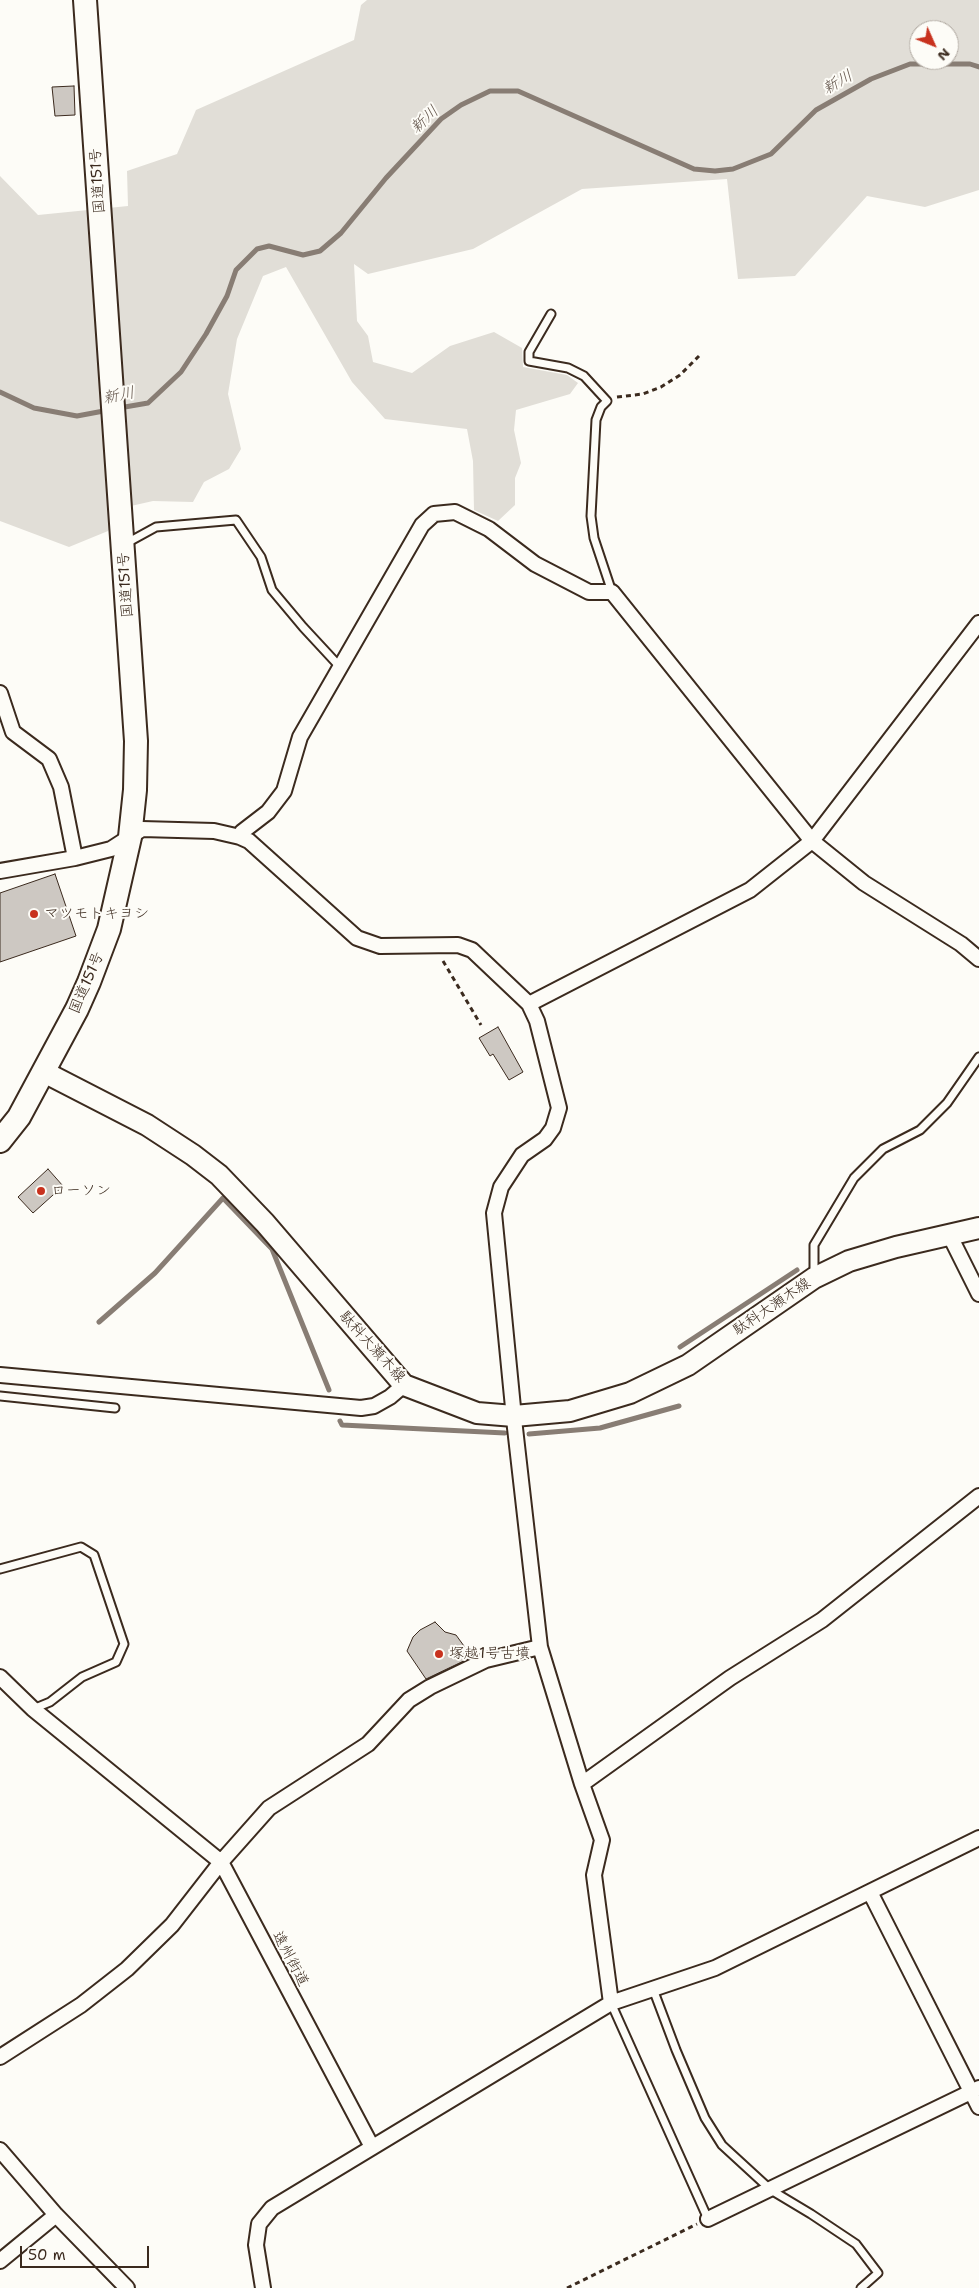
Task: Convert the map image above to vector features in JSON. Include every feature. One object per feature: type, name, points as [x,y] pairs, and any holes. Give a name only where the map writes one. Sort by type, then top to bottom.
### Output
[{"type":"highway","name":"国道151号","points":[[0,1141],[19,1116],[44,1072],[81,1000],[109,929],[130,837],[135,790],[136,741],[85,0]]},
{"type":"main road","name":"駄科大瀬木線","points":[[44,1072],[147,1126],[193,1155],[219,1175],[265,1223],[404,1384],[477,1413],[514,1416],[570,1411],[630,1393],[688,1364],[814,1278],[849,1261],[949,1234],[979,1228]]},
{"type":"street","points":[[240,837],[242,832],[268,812],[284,791],[300,737],[422,525],[434,514],[455,512],[488,529],[535,564],[589,592],[612,592],[812,841],[864,883],[961,944],[979,959]]},
{"type":"street","points":[[529,1004],[750,890],[812,841],[979,623]]},
{"type":"street","points":[[0,692],[13,732],[49,759],[61,787],[75,858]]},
{"type":"street","points":[[0,871],[75,858],[111,849],[142,829],[214,831],[240,837],[250,841],[357,938],[380,946],[458,945],[472,950],[529,1004],[537,1021],[559,1108],[553,1128],[545,1139],[522,1155],[501,1187],[494,1213],[514,1416],[540,1647],[582,1784],[602,1840],[594,1875],[611,2003]]},
{"type":"street","points":[[949,1234],[979,1294]]},
{"type":"street","points":[[0,1375],[362,1408],[374,1406],[390,1397],[404,1384]]},
{"type":"street","points":[[582,1784],[730,1678],[822,1620],[979,1496]]},
{"type":"street","points":[[0,2057],[81,2005],[128,1969],[172,1925],[221,1862],[269,1808],[368,1744],[409,1700],[430,1687],[486,1660],[540,1647]]},
{"type":"street","name":"遠州街道","points":[[0,1677],[33,1708],[221,1862],[372,2147]]},
{"type":"street","points":[[263,2288],[256,2245],[259,2224],[272,2208],[611,2003],[716,1968],[979,1838]]},
{"type":"street","points":[[870,1892],[975,2090],[979,2107]]},
{"type":"street","points":[[708,2219],[975,2090]]},
{"type":"street","points":[[0,2150],[56,2215],[127,2288]]},
{"type":"street","points":[[0,2261],[56,2215]]},
{"type":"lane","points":[[551,314],[529,352],[529,361],[568,368],[584,376],[608,401],[601,407],[596,420],[591,516],[594,538],[612,592]]},
{"type":"lane","points":[[123,539],[156,527],[236,520],[261,557],[272,590],[303,628],[341,668]]},
{"type":"lane","points":[[814,1278],[814,1245],[854,1178],[883,1149],[920,1130],[947,1102],[979,1057]]},
{"type":"lane","points":[[0,1396],[115,1408]]},
{"type":"lane","points":[[0,1569],[81,1547],[88,1551],[94,1555],[124,1644],[116,1662],[82,1677],[50,1702],[33,1708]]},
{"type":"lane","points":[[653,1989],[705,2118],[722,2145],[771,2190],[856,2244],[878,2273],[861,2288]]},
{"type":"lane","points":[[611,2003],[708,2219]]},
{"type":"path","points":[[608,401],[619,396],[643,394],[661,386],[680,375],[699,356]]},
{"type":"path","points":[[434,945],[481,1025]]},
{"type":"path","points":[[567,2288],[708,2219]]},
{"type":"shaded area","points":[[367,0],[979,0],[979,190],[925,207],[867,196],[795,276],[738,279],[727,179],[582,189],[473,249],[368,274],[354,264],[357,321],[368,336],[373,362],[412,373],[450,346],[494,332],[522,348],[523,367],[567,375],[578,383],[570,394],[516,410],[514,430],[521,463],[515,478],[515,505],[498,521],[474,510],[473,461],[467,429],[385,419],[352,382],[286,267],[263,276],[237,339],[228,394],[241,449],[229,469],[204,482],[193,502],[153,501],[122,508],[108,531],[69,547],[0,521],[0,176],[38,215],[128,206],[127,171],[177,154],[196,110],[354,40],[361,5]]},
{"type":"building","points":[[74,86],[75,115],[55,116],[52,87]]},
{"type":"building","name":"マツモトキヨシ","points":[[55,874],[76,936],[0,962],[0,893]]},
{"type":"building","points":[[498,1027],[523,1072],[509,1080],[493,1054],[490,1056],[479,1038]]},
{"type":"building","name":"ローソン","points":[[48,1169],[63,1186],[33,1213],[18,1197]]},
{"type":"building","name":"塚越1号古墳","points":[[435,1622],[445,1632],[456,1635],[472,1657],[426,1679],[407,1651],[413,1637],[420,1630]]},
{"type":"waterway","name":"新川","points":[[119,408],[148,403],[181,372],[206,334],[227,296],[236,270],[257,249],[269,246],[303,255],[320,251],[341,233],[386,178],[441,119],[461,105],[490,91],[518,91],[694,169],[715,171],[733,169],[771,154],[816,110],[871,79],[910,64],[970,64],[979,67]]},
{"type":"waterway","name":"新川","points":[[0,392],[34,408],[77,416],[109,410]]},
{"type":"waterway","points":[[99,1322],[155,1273],[223,1198],[272,1249],[329,1390]]},
{"type":"waterway","points":[[680,1347],[797,1270]]},
{"type":"waterway","points":[[529,1434],[600,1428],[679,1406]]},
{"type":"waterway","points":[[340,1421],[342,1425],[505,1433]]},
{"type":"place","name":"マツモトキヨシ","points":[[34,914]]},
{"type":"place","name":"ローソン","points":[[41,1191]]},
{"type":"place","name":"塚越1号古墳","points":[[439,1654]]}]
